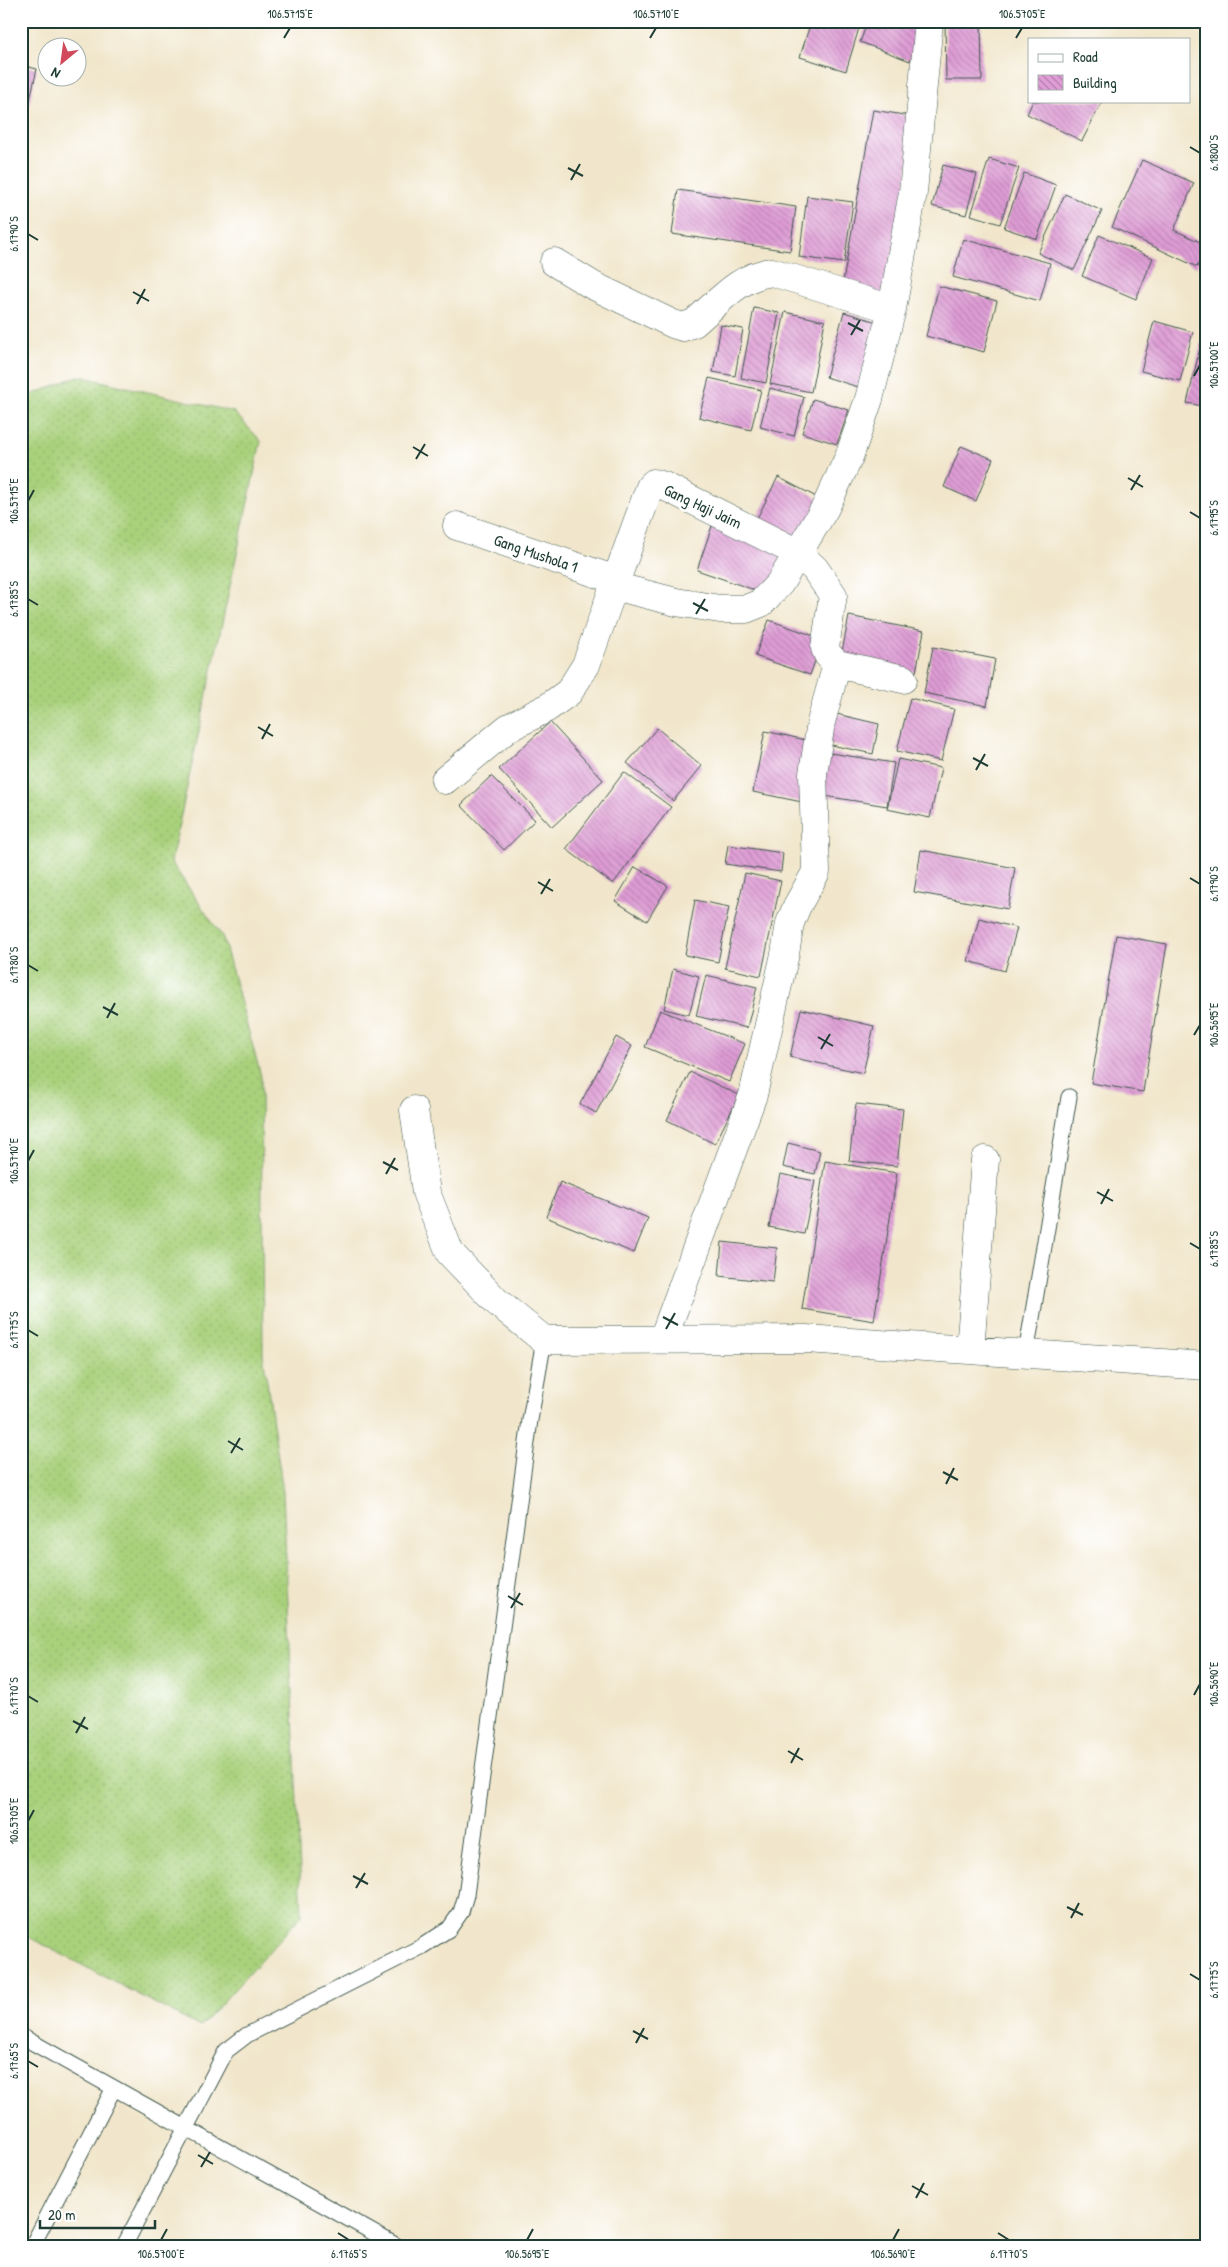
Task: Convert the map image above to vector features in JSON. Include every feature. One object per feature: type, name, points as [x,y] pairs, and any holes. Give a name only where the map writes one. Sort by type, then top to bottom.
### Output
[{"type":"street","name":"Gang Mushola 1","points":[[457,526],[615,583],[676,602],[711,608],[746,609],[761,603],[780,583],[825,508],[849,458],[868,399],[892,309],[913,192],[929,21]]},
{"type":"street","points":[[554,262],[592,285],[683,327],[694,323],[747,278],[758,273],[772,272],[892,309]]},
{"type":"street","name":"Gang Haji Jaim","points":[[615,583],[650,487],[654,483],[682,494],[798,553]]},
{"type":"street","points":[[798,553],[821,576],[833,595],[825,648],[828,656],[837,664],[903,679]]},
{"type":"street","points":[[445,780],[508,728],[547,708],[569,692],[586,665],[615,583]]},
{"type":"street","points":[[663,1339],[753,1095],[785,954],[790,923],[816,872],[813,831],[815,808],[813,774],[821,722],[837,664]]},
{"type":"street","points":[[414,1110],[426,1192],[450,1253],[497,1302],[544,1340],[806,1340],[1207,1366]]},
{"type":"street","points":[[970,1350],[985,1160]]},
{"type":"lane","points":[[1026,1354],[1069,1097]]},
{"type":"lane","points":[[124,2246],[226,2051],[247,2035],[421,1948],[449,1929],[461,1912],[466,1895],[530,1420],[544,1340]]},
{"type":"lane","points":[[21,2036],[397,2246]]},
{"type":"lane","points":[[32,2246],[114,2088]]},
{"type":"green space","points":[[79,376],[234,412],[261,441],[171,862],[223,938],[261,1076],[263,1354],[283,1492],[302,1915],[200,2027],[21,1933],[21,399]]},
{"type":"building","points":[[811,21],[848,21],[860,25],[846,71],[800,57]]},
{"type":"building","points":[[868,21],[924,21],[910,61],[860,42]]},
{"type":"building","points":[[945,21],[981,21],[982,80],[946,80]]},
{"type":"building","points":[[21,65],[37,69],[26,117],[21,116]]},
{"type":"building","points":[[1033,102],[1102,102],[1082,141],[1027,114]]},
{"type":"building","points":[[873,110],[917,117],[886,295],[842,287]]},
{"type":"building","points":[[989,159],[1019,168],[1000,224],[971,215]]},
{"type":"building","points":[[1142,160],[1194,183],[1174,230],[1207,245],[1197,267],[1112,227]]},
{"type":"building","points":[[943,165],[977,174],[966,215],[932,206]]},
{"type":"building","points":[[1024,173],[1056,185],[1037,239],[1004,228]]},
{"type":"building","points":[[678,190],[796,207],[790,251],[672,234]]},
{"type":"building","points":[[1065,194],[1102,211],[1074,270],[1038,253]]},
{"type":"building","points":[[807,196],[853,202],[844,263],[799,257]]},
{"type":"building","points":[[1099,235],[1153,258],[1136,299],[1082,276]]},
{"type":"building","points":[[963,239],[1050,263],[1040,301],[953,277]]},
{"type":"building","points":[[939,286],[997,301],[984,352],[926,336]]},
{"type":"building","points":[[754,308],[779,313],[766,383],[741,378]]},
{"type":"building","points":[[785,312],[825,321],[811,392],[770,384]]},
{"type":"building","points":[[844,312],[877,322],[858,387],[826,377]]},
{"type":"building","points":[[1154,321],[1193,332],[1180,381],[1141,371]]},
{"type":"building","points":[[1207,323],[1207,407],[1187,403]]},
{"type":"building","points":[[721,325],[743,329],[735,376],[713,372]]},
{"type":"building","points":[[709,378],[761,390],[751,430],[699,417]]},
{"type":"building","points":[[770,388],[804,397],[794,436],[760,427]]},
{"type":"building","points":[[813,399],[849,410],[837,444],[802,433]]},
{"type":"building","points":[[961,446],[993,459],[976,501],[944,487]]},
{"type":"building","points":[[778,477],[824,501],[798,551],[752,528]]},
{"type":"building","points":[[712,526],[783,551],[769,595],[697,570]]},
{"type":"building","points":[[849,616],[924,631],[916,672],[841,657]]},
{"type":"building","points":[[769,620],[823,639],[810,675],[755,656]]},
{"type":"building","points":[[933,647],[995,659],[987,706],[924,693]]},
{"type":"building","points":[[910,698],[954,709],[941,761],[897,751]]},
{"type":"building","points":[[828,712],[879,724],[873,754],[822,743]]},
{"type":"building","points":[[550,722],[603,780],[552,827],[499,769]]},
{"type":"building","points":[[657,728],[702,766],[673,801],[627,763]]},
{"type":"building","points":[[765,731],[815,742],[802,802],[753,792]]},
{"type":"building","points":[[824,752],[894,763],[887,806],[818,795]]},
{"type":"building","points":[[898,759],[941,768],[930,818],[887,809]]},
{"type":"building","points":[[624,772],[671,807],[613,884],[566,849]]},
{"type":"building","points":[[491,776],[535,820],[504,850],[461,805]]},
{"type":"building","points":[[728,845],[783,853],[781,872],[725,864]]},
{"type":"building","points":[[921,850],[1015,868],[1008,909],[914,892]]},
{"type":"building","points":[[635,867],[668,886],[647,921],[615,901]]},
{"type":"building","points":[[745,873],[781,881],[761,976],[725,968]]},
{"type":"building","points":[[695,900],[729,907],[718,962],[685,955]]},
{"type":"building","points":[[979,918],[1017,928],[1005,971],[968,961]]},
{"type":"building","points":[[1116,935],[1167,944],[1143,1092],[1091,1083]]},
{"type":"building","points":[[673,969],[699,976],[689,1015],[664,1009]]},
{"type":"building","points":[[706,975],[757,987],[747,1028],[696,1016]]},
{"type":"building","points":[[801,1009],[874,1026],[863,1073],[790,1057]]},
{"type":"building","points":[[660,1010],[745,1044],[729,1082],[645,1047]]},
{"type":"building","points":[[616,1037],[632,1046],[596,1113],[580,1104]]},
{"type":"building","points":[[690,1072],[739,1095],[715,1144],[667,1120]]},
{"type":"building","points":[[856,1104],[903,1109],[897,1166],[849,1161]]},
{"type":"building","points":[[788,1143],[820,1151],[815,1174],[783,1167]]},
{"type":"building","points":[[825,1161],[897,1173],[874,1321],[802,1309]]},
{"type":"building","points":[[780,1174],[815,1181],[804,1234],[769,1227]]},
{"type":"building","points":[[560,1182],[648,1218],[634,1253],[546,1217]]},
{"type":"building","points":[[722,1242],[777,1248],[773,1282],[719,1276]]}]
